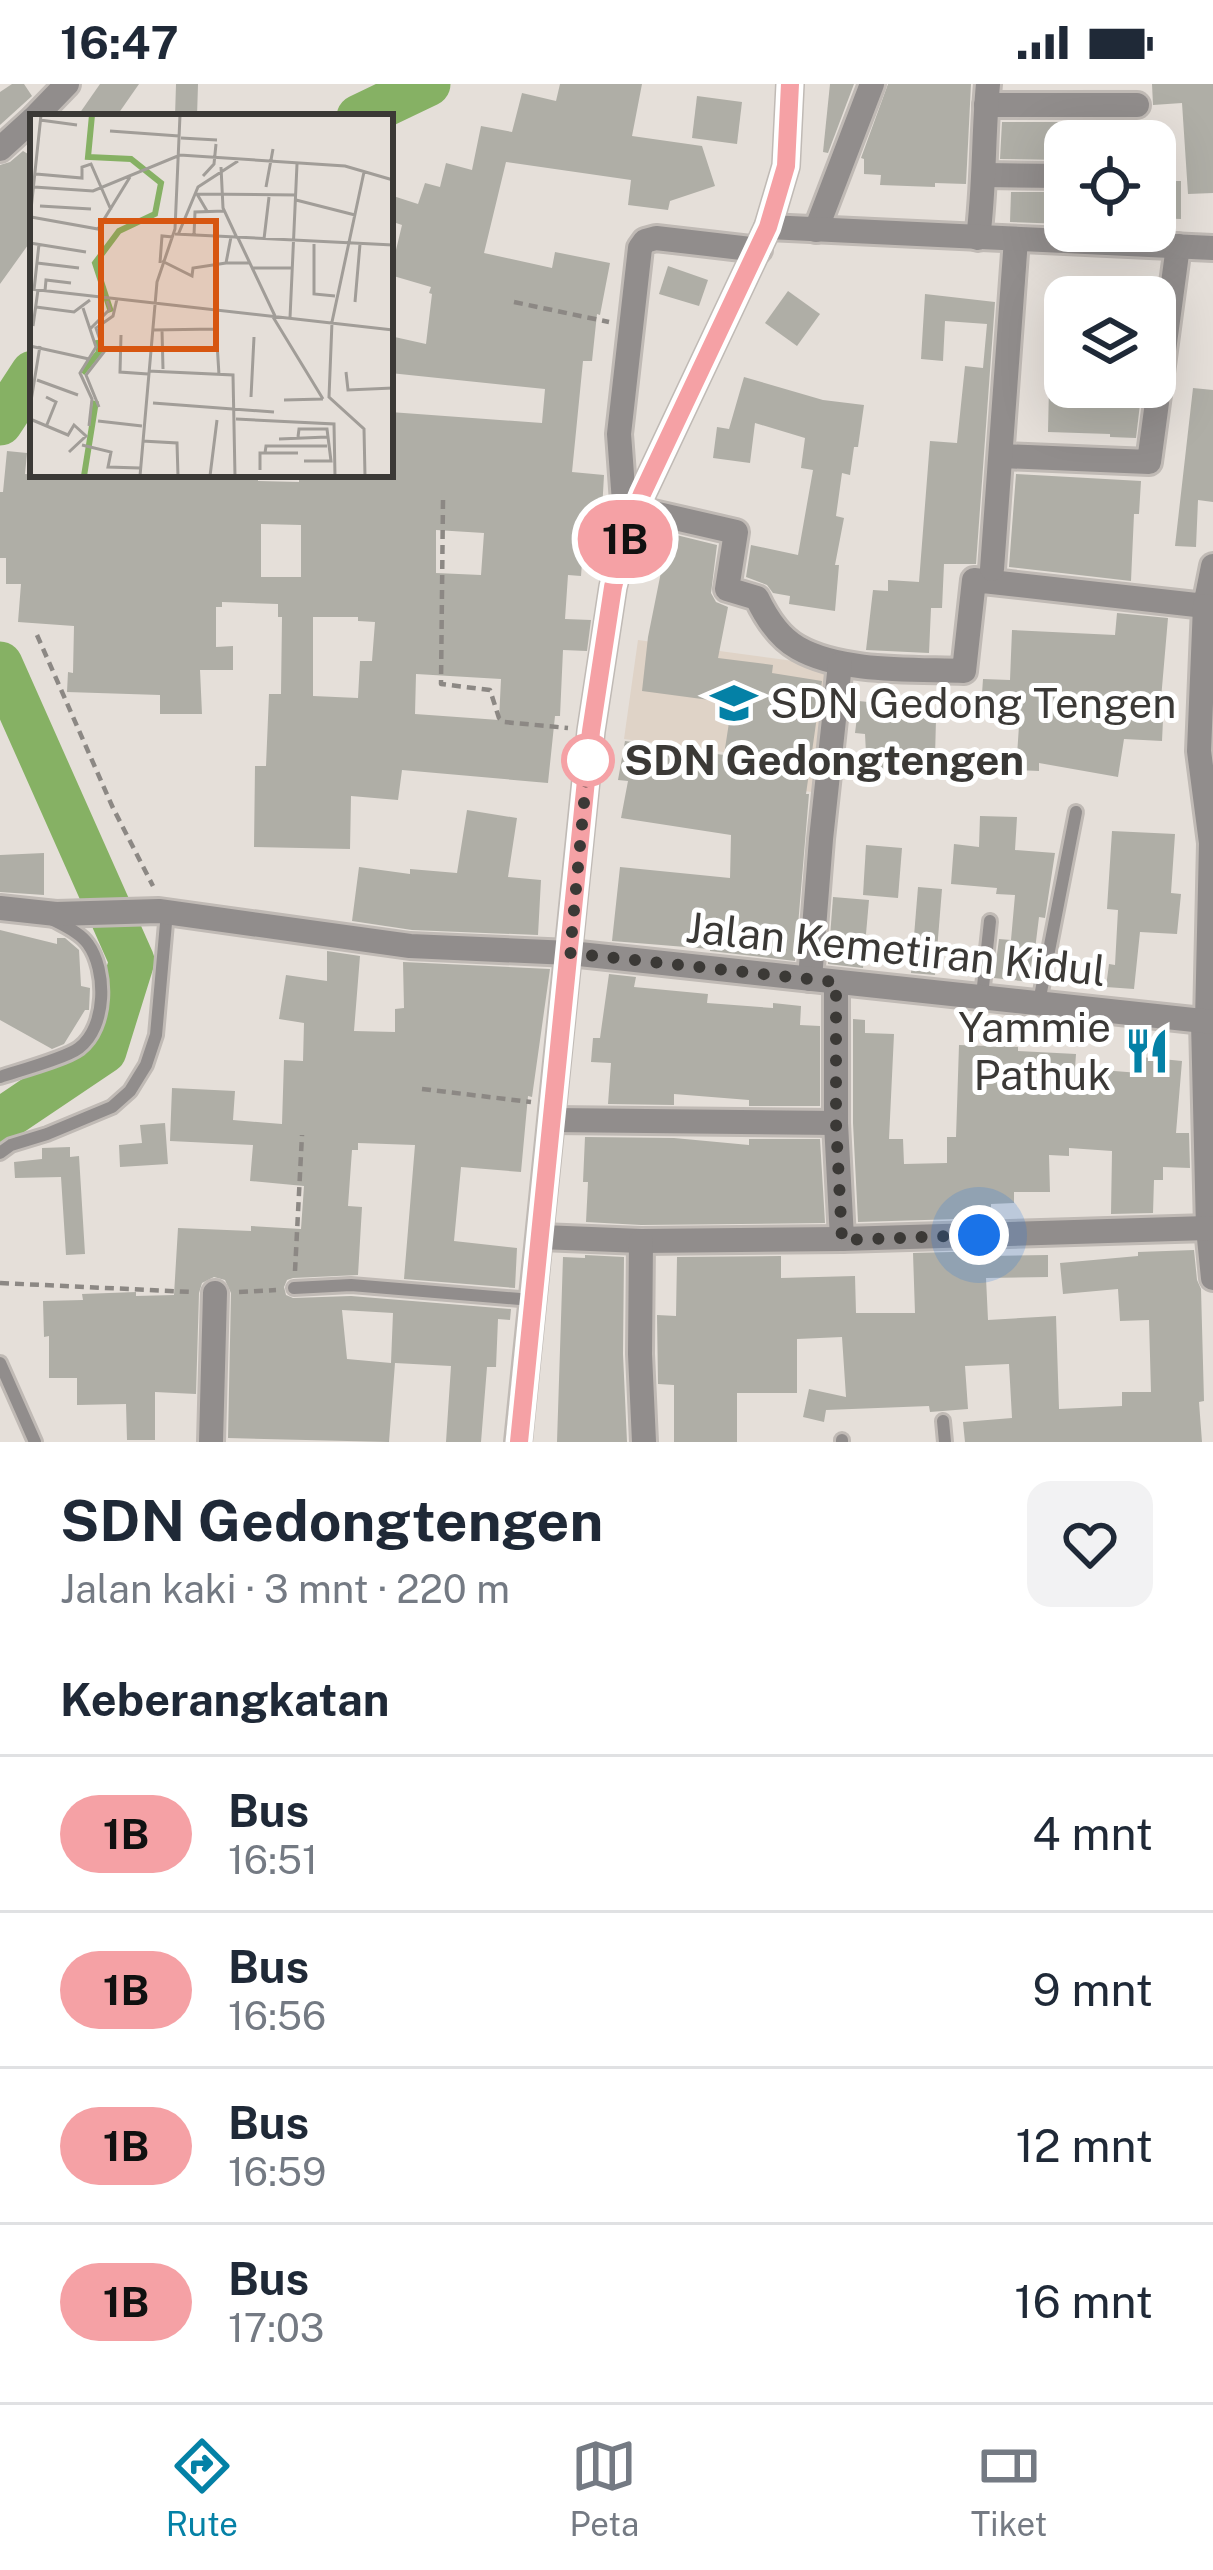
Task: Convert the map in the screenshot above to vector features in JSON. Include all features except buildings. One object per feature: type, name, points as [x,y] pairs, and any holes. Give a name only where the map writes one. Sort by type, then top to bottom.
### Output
[{"type":"main road","points":[[518,1442],[591,731],[613,587],[636,509],[763,239],[786,166],[790,84]]},
{"type":"street","points":[[38,114],[67,84]]},
{"type":"street","points":[[816,230],[872,84]]},
{"type":"street","points":[[979,238],[987,94],[1137,105]]},
{"type":"street","points":[[0,149],[30,122]]},
{"type":"street","points":[[986,175],[1044,176]]},
{"type":"street","points":[[626,534],[619,434],[640,248],[645,242],[656,238],[763,239],[816,230],[1213,248]]},
{"type":"street","points":[[992,569],[1016,239]]},
{"type":"street","points":[[1002,456],[1149,462],[1178,246]]},
{"type":"street","points":[[636,509],[736,532],[727,590],[757,598],[768,621],[795,647],[840,664],[964,671],[974,580],[1205,606]]},
{"type":"street","points":[[1213,566],[1205,606],[1199,751],[1211,843],[1208,1022],[1202,1059],[1213,1278]]},
{"type":"street","points":[[810,979],[840,664]]},
{"type":"street","name":"Jalan Kemetiran Kidul","points":[[0,908],[79,914],[163,912],[410,946],[570,953],[1208,1022]]},
{"type":"street","points":[[836,982],[842,1240]]},
{"type":"street","points":[[553,1120],[836,1123]]},
{"type":"street","points":[[541,1237],[842,1240],[1208,1228]]},
{"type":"street","points":[[641,1241],[644,1442]]},
{"type":"street","points":[[211,1442],[215,1293]]},
{"type":"lane","points":[[1039,1004],[1076,812]]},
{"type":"lane","points":[[0,1077],[81,1047],[100,1016],[96,959],[86,939],[39,911]]},
{"type":"lane","points":[[0,1154],[11,1145],[112,1107],[130,1091],[156,1035],[163,912]]},
{"type":"lane","points":[[982,998],[990,921]]},
{"type":"lane","points":[[294,1288],[351,1285],[532,1300]]},
{"type":"lane","points":[[0,1364],[35,1442]]},
{"type":"lane","points":[[944,1421],[945,1442]]},
{"type":"path","points":[[514,302],[632,326]]},
{"type":"path","points":[[442,500],[441,684],[490,690],[504,722],[591,731]]},
{"type":"path","points":[[37,635],[163,912]]},
{"type":"path","points":[[422,1090],[530,1102]]},
{"type":"path","points":[[294,1288],[302,1135]]},
{"type":"path","points":[[0,1283],[151,1290]]},
{"type":"shaded area","name":"SDN Gedong Tengen","points":[[638,640],[845,668],[827,794],[759,785],[762,757],[624,739]]},
{"type":"waterway","points":[[365,114],[428,84]]},
{"type":"waterway","points":[[0,423],[30,378]]},
{"type":"waterway","points":[[0,664],[132,961],[104,1051],[0,1121]]},
{"type":"bus line","name":"1B","points":[[519,1442],[591,731],[613,587],[642,494],[768,227],[786,166],[790,84]]},
{"type":"place","name":"SDN Gedong Tengen","points":[[734,703]]},
{"type":"place","name":"SDN Gedongtengen","points":[[588,760]]},
{"type":"place","name":"Yammie Pathuk","points":[[1147,1051]]},
{"type":"route","points":[[588,760],[570,953],[836,982],[842,1240],[979,1235]]}]
